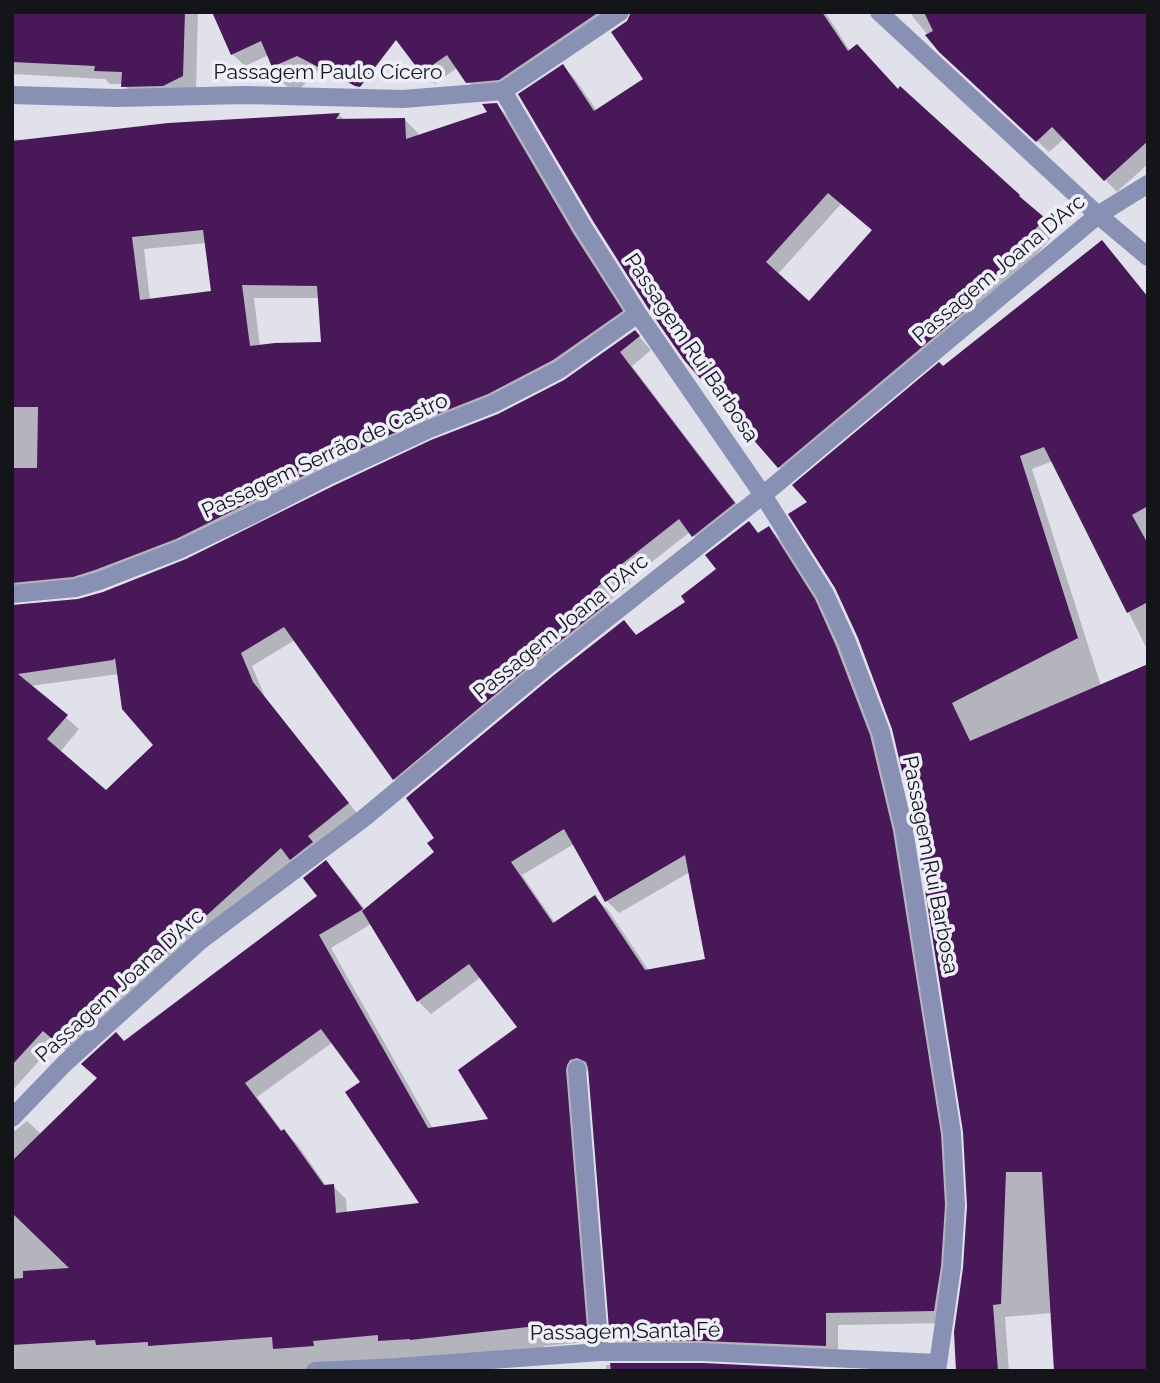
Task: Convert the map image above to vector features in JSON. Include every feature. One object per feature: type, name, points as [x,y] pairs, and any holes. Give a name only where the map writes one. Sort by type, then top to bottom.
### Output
[{"type":"street","points":[[503,92],[620,12]]},
{"type":"street","points":[[878,12],[1098,215],[1148,257]]},
{"type":"street","name":"Passagem Paulo Cícero","points":[[12,95],[117,98],[245,94],[403,99],[503,92]]},
{"type":"street","name":"Passagem Rui Barbosa","points":[[503,92],[583,228],[638,314],[763,495],[825,594],[847,642],[881,732],[904,830],[952,1133],[956,1205],[951,1267],[937,1367]]},
{"type":"street","name":"Passagem Joana D’Arc","points":[[12,1118],[65,1063],[200,941],[364,818],[547,666],[763,495],[1098,215],[1148,184]]},
{"type":"street","name":"Passagem Serrão de Castro","points":[[12,594],[75,588],[181,549],[328,476],[428,430],[493,404],[559,370],[638,314]]},
{"type":"street","points":[[577,1069],[600,1352]]},
{"type":"street","name":"Passagem Santa Fé","points":[[315,1371],[600,1352],[731,1353],[937,1367]]},
{"type":"building","points":[[12,12],[185,12],[183,76],[163,86],[121,87],[122,72],[94,71],[95,66],[12,62]]},
{"type":"building","points":[[212,12],[599,12],[499,80],[466,83],[447,55],[421,73],[396,40],[360,87],[297,56],[272,67],[261,41],[231,55]]},
{"type":"building","points":[[631,12],[822,12],[848,51],[857,44],[898,89],[900,86],[1045,218],[965,311],[778,468],[684,360],[593,221],[518,94],[563,64],[594,111],[643,79],[611,32],[627,21]],"holes":[[[828,193],[872,230],[809,301],[766,262]]]},
{"type":"building","points":[[924,12],[1148,12],[1148,141],[1104,181],[1052,127],[1036,142],[939,52],[925,35],[933,31]]},
{"type":"building","points":[[497,103],[573,233],[623,311],[553,360],[488,394],[422,420],[323,466],[176,539],[73,577],[12,583],[12,468],[37,468],[38,407],[12,407],[12,141],[168,123],[340,113],[336,119],[405,118],[406,139],[487,112],[482,104]],"holes":[[[203,230],[211,291],[140,300],[132,237]],[[242,285],[317,286],[321,342],[250,346]]]},
{"type":"building","points":[[1102,240],[1148,297],[1148,506],[1132,515],[1148,544],[1148,602],[1127,613],[1044,447],[1020,456],[1078,638],[952,703],[970,741],[1148,664],[1148,1371],[1054,1371],[1042,1172],[1006,1172],[1001,1304],[993,1305],[998,1371],[956,1371],[954,1332],[963,1268],[967,1206],[963,1132],[915,826],[892,729],[858,638],[835,588],[788,514],[807,502],[792,485],[939,362],[943,366]]},
{"type":"building","points":[[635,330],[640,336],[620,352],[735,503],[692,537],[679,519],[618,567],[620,569],[597,587],[609,602],[393,780],[284,627],[241,653],[253,682],[349,803],[308,836],[313,842],[290,860],[281,848],[100,1012],[102,1014],[64,1049],[43,1031],[12,1065],[12,605],[78,599],[103,592],[186,559],[333,486],[431,440],[498,414],[564,380]],"holes":[[[115,658],[122,709],[153,745],[106,790],[47,739],[68,715],[18,674]]]},
{"type":"building","points":[[749,521],[758,533],[769,526],[815,599],[870,735],[893,831],[941,1134],[945,1205],[941,1266],[934,1311],[826,1313],[826,1346],[703,1341],[610,1341],[588,1068],[586,1062],[577,1058],[570,1060],[566,1070],[587,1328],[528,1332],[528,1327],[410,1340],[378,1341],[378,1335],[313,1341],[314,1346],[273,1349],[272,1337],[148,1346],[148,1342],[96,1345],[95,1340],[12,1345],[12,1279],[23,1278],[23,1271],[69,1268],[12,1213],[12,1161],[97,1078],[81,1064],[116,1032],[124,1041],[317,896],[303,878],[326,860],[363,909],[319,935],[428,1128],[488,1119],[458,1070],[517,1027],[469,964],[417,1002],[362,911],[434,852],[427,843],[434,838],[406,798],[624,620],[636,635],[685,602],[681,596],[716,569],[705,555]],"holes":[[[564,829],[605,902],[685,855],[705,959],[645,970],[595,895],[553,923],[511,862]],[[321,1029],[360,1082],[345,1092],[419,1203],[336,1213],[334,1184],[324,1185],[284,1129],[281,1131],[245,1083]]]},
{"type":"building","points":[[610,1363],[703,1363],[826,1371],[611,1371]]}]
